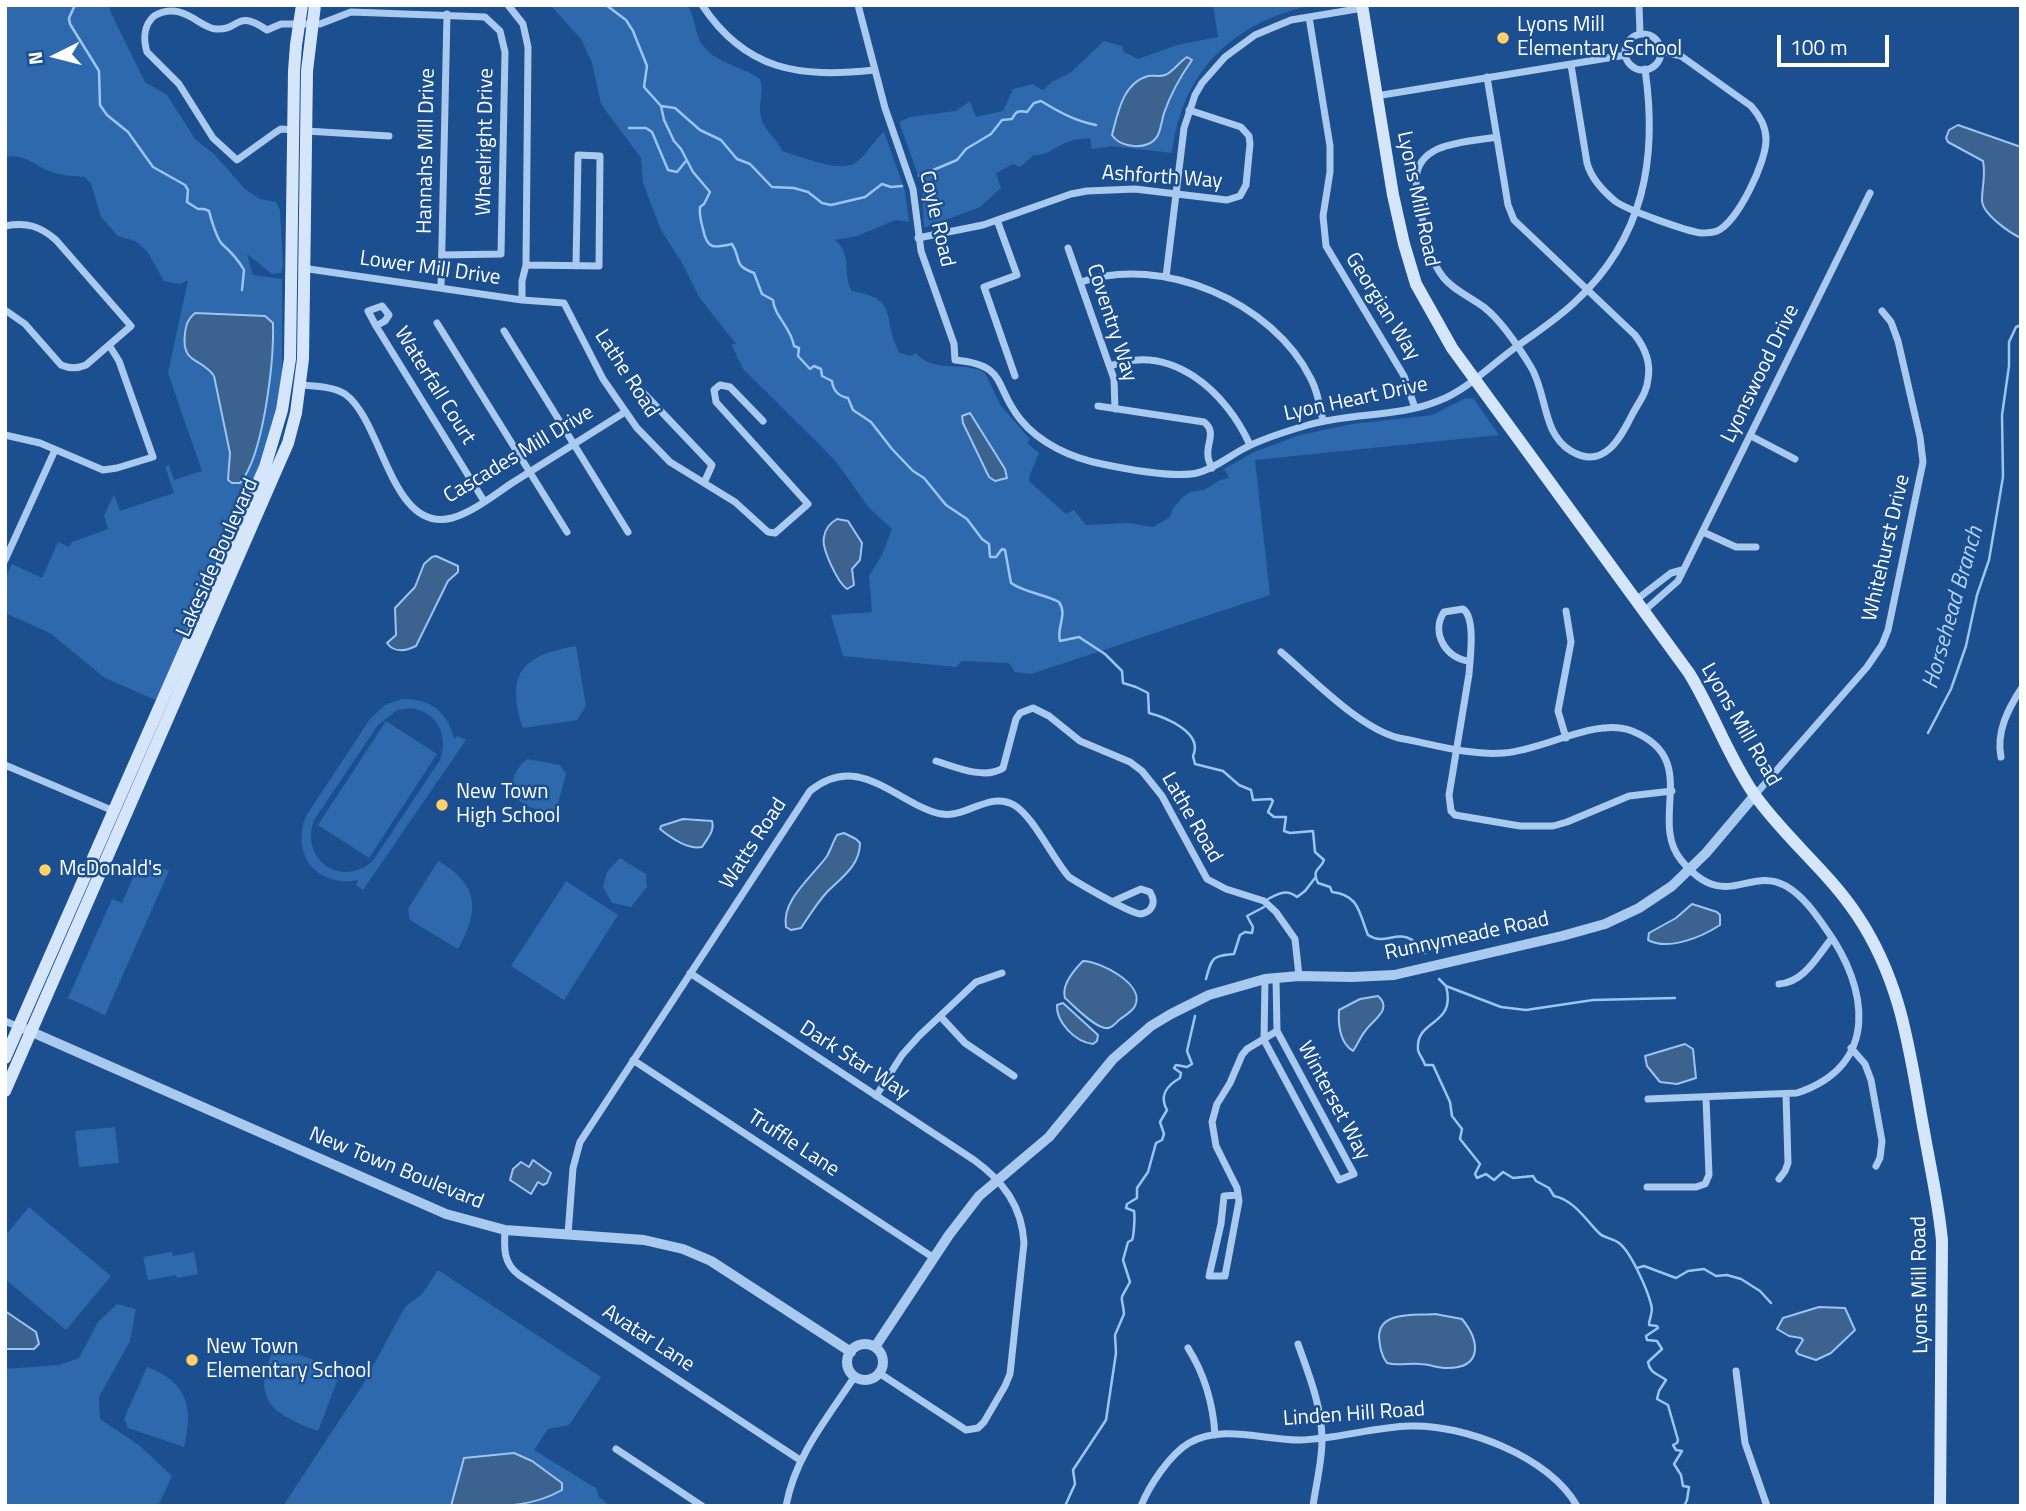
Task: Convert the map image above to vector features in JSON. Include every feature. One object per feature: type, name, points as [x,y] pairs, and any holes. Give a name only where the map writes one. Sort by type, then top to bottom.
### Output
[{"type":"main road","name":"Lakeside Boulevard","points":[[5,1091],[25,1029],[288,443],[294,384],[299,130],[307,71],[302,5]]},
{"type":"main road","name":"Lakeside Boulevard","points":[[305,25],[315,5]]},
{"type":"main road","name":"Lyons Mill Road","points":[[1363,6],[1398,221],[1413,274],[1441,332],[1702,694],[1732,756],[1755,795],[1857,914],[1887,970],[1902,1013],[1938,1203],[1942,1241],[1940,1506]]},
{"type":"main road","name":"Lakeside Boulevard","points":[[5,1058],[25,1029]]},
{"type":"street","points":[[508,5],[523,24],[528,47],[526,265],[522,281],[522,300]]},
{"type":"street","points":[[702,5],[720,31],[733,43],[764,61],[798,70],[822,72],[874,70]]},
{"type":"street","name":"Coyle Road","points":[[858,5],[874,70],[913,189],[918,238],[954,344],[955,360]]},
{"type":"street","points":[[1639,5],[1640,34]]},
{"type":"street","points":[[1166,277],[1183,136],[1189,110],[1213,69],[1239,45],[1271,27],[1363,6]]},
{"type":"street","points":[[389,135],[281,129],[237,160],[213,138],[179,84],[147,52],[145,38],[148,23],[152,17],[171,7],[193,12],[213,29],[246,20],[267,30],[281,24],[326,22],[351,12],[447,14]]},
{"type":"street","name":"Wheelright Drive","points":[[442,255],[501,254],[502,229],[503,42],[495,24],[485,17],[447,14]]},
{"type":"street","name":"Hannahs Mill Drive","points":[[441,288],[447,14]]},
{"type":"street","name":"Georgian Way","points":[[1309,17],[1329,146],[1330,172],[1323,216],[1326,246],[1404,376],[1415,408]]},
{"type":"street","points":[[1640,34],[1657,40],[1661,51],[1657,63],[1645,69],[1633,66],[1626,55],[1629,41],[1640,34]]},
{"type":"street","points":[[1571,65],[1589,171],[1616,201],[1694,231],[1710,233],[1731,221],[1735,215],[1765,151],[1765,130],[1757,112],[1751,106],[1675,52],[1661,51]]},
{"type":"street","points":[[1377,96],[1626,55]]},
{"type":"street","name":"Lyon Heart Drive","points":[[955,360],[975,362],[988,367],[998,379],[1020,419],[1032,432],[1074,457],[1181,475],[1212,468],[1250,445],[1323,421],[1415,408],[1440,401],[1475,379],[1557,317],[1587,290],[1620,247],[1636,210],[1648,166],[1651,120],[1645,69]]},
{"type":"street","points":[[1487,77],[1497,137],[1508,205],[1514,220],[1635,335],[1645,350],[1648,366],[1646,390],[1618,442],[1609,450],[1585,456],[1568,450],[1559,441],[1552,430],[1535,374],[1492,315],[1450,285],[1437,268],[1426,240],[1416,180],[1421,164],[1434,150],[1497,137]]},
{"type":"street","name":"Ashforth Way","points":[[918,238],[997,220],[1087,191],[1117,189],[1227,200],[1240,196],[1246,185],[1250,144],[1246,132],[1241,127],[1189,110]]},
{"type":"street","points":[[526,265],[576,266],[599,266],[600,156],[578,155],[576,266]]},
{"type":"street","name":"Lyonswood Drive","points":[[1644,611],[1678,582],[1870,193]]},
{"type":"street","points":[[997,220],[1017,275],[984,287],[1015,376]]},
{"type":"street","points":[[5,226],[35,225],[57,240],[131,326],[86,365],[68,368],[61,365],[17,316],[5,311]]},
{"type":"street","name":"Coventry Way","points":[[1068,248],[1110,366],[1116,387],[1115,409]]},
{"type":"street","name":"Lower Mill Drive","points":[[298,268],[522,300],[564,303]]},
{"type":"street","points":[[1081,282],[1112,274],[1166,277],[1216,293],[1246,310],[1273,331],[1312,380],[1323,421]]},
{"type":"street","name":"Lathe Road","points":[[564,303],[603,379],[625,412],[670,462],[735,502],[768,533],[780,530],[808,504],[716,402],[714,390],[720,385],[730,387],[763,421]]},
{"type":"street","name":"Whitehurst Drive","points":[[1755,795],[1867,667],[1888,630],[1922,475],[1923,449],[1898,341],[1891,322],[1882,311]]},
{"type":"street","points":[[437,323],[567,533]]},
{"type":"street","name":"Waterfall Court","points":[[376,326],[484,501]]},
{"type":"street","points":[[503,331],[628,532]]},
{"type":"street","points":[[5,435],[40,443],[103,470],[153,457],[119,361],[108,345]]},
{"type":"street","points":[[1110,366],[1124,361],[1145,359],[1189,374],[1226,404],[1250,445]]},
{"type":"street","name":"Cascades Mill Drive","points":[[294,384],[333,389],[351,400],[359,410],[407,502],[421,514],[450,519],[484,501],[625,412]]},
{"type":"street","points":[[636,385],[712,464],[704,483]]},
{"type":"street","points":[[1098,406],[1207,424],[1211,432],[1208,456],[1212,468]]},
{"type":"street","points":[[1751,436],[1795,459]]},
{"type":"street","points":[[5,560],[55,450]]},
{"type":"street","points":[[1703,532],[1736,547],[1756,547]]},
{"type":"street","points":[[1636,600],[1671,573],[1682,570]]},
{"type":"street","points":[[1470,661],[1456,659],[1445,648],[1440,622],[1444,612],[1463,609],[1469,614],[1470,661],[1449,805],[1455,815],[1520,825],[1553,825],[1567,822],[1629,796],[1672,791]]},
{"type":"street","points":[[1566,611],[1571,642],[1558,711],[1566,738]]},
{"type":"street","points":[[1281,652],[1376,730],[1399,738],[1486,754],[1517,752],[1600,728],[1623,728],[1636,733],[1648,740],[1669,768],[1672,791],[1668,814],[1670,837],[1679,858],[1690,870],[1703,881],[1721,887],[1766,881],[1783,884],[1806,903],[1832,938],[1851,972],[1859,998],[1860,1021],[1851,1048],[1836,1070],[1807,1090],[1786,1095],[1648,1099]]},
{"type":"street","points":[[2001,757],[2001,730],[2021,689]]},
{"type":"street","name":"Lathe Road","points":[[936,761],[960,769],[998,771],[1003,768],[1016,719],[1020,713],[1033,708],[1049,716],[1080,741],[1130,762],[1150,779],[1162,796],[1207,880],[1264,901],[1276,912],[1294,939],[1299,976]]},
{"type":"street","points":[[5,765],[120,814]]},
{"type":"street","name":"Watts Road","points":[[568,1234],[575,1154],[587,1129],[810,791],[825,781],[842,775],[870,780],[940,814],[956,813],[996,801],[1012,804],[1026,817],[1069,877],[1114,901],[1141,914],[1150,909],[1153,902],[1150,892],[1141,889],[1114,901]]},
{"type":"street","name":"Runnymeade Road","points":[[875,1347],[965,1213],[997,1179],[1049,1137],[1113,1059],[1151,1026],[1209,995],[1270,979],[1394,975],[1605,924],[1656,898],[1690,870],[1755,795]]},
{"type":"street","points":[[1779,984],[1787,983],[1801,975],[1832,938]]},
{"type":"street","name":"Dark Star Way","points":[[690,973],[974,1160],[997,1179],[1016,1205],[1023,1230],[1024,1249],[1010,1374],[1006,1386],[984,1422],[978,1428],[966,1430],[879,1373]]},
{"type":"street","points":[[876,1096],[909,1046],[976,982],[1002,973]]},
{"type":"street","name":"Winterset Way","points":[[1270,979],[1277,1031],[1354,1174],[1339,1180],[1264,1040],[1270,979]]},
{"type":"street","points":[[940,1016],[965,1043],[1014,1076]]},
{"type":"street","name":"New Town Boulevard","points":[[5,1021],[446,1214],[505,1230],[655,1242],[697,1254],[730,1272],[850,1352]]},
{"type":"street","points":[[1238,1195],[1224,1196],[1221,1224],[1209,1276],[1225,1276],[1236,1226],[1238,1195],[1216,1146],[1212,1122],[1217,1104],[1242,1055],[1247,1049],[1277,1031]]},
{"type":"street","points":[[1851,1048],[1865,1063],[1871,1080],[1882,1141],[1880,1158],[1875,1166]]},
{"type":"street","name":"Truffle Lane","points":[[633,1060],[934,1258]]},
{"type":"street","points":[[1779,1179],[1788,1163],[1786,1095]]},
{"type":"street","points":[[1647,1187],[1696,1187],[1705,1184],[1709,1175],[1706,1098]]},
{"type":"street","name":"Avatar Lane","points":[[505,1230],[506,1257],[513,1270],[800,1460]]},
{"type":"street","points":[[863,1344],[875,1347],[883,1360],[879,1373],[868,1379],[855,1376],[848,1364],[850,1352],[863,1344]]},
{"type":"street","points":[[1298,1344],[1318,1403],[1322,1439],[1313,1506]]},
{"type":"street","points":[[1188,1348],[1201,1371],[1210,1397],[1215,1435]]},
{"type":"street","points":[[1736,1371],[1745,1443],[1767,1506]]},
{"type":"street","points":[[786,1506],[792,1477],[800,1460],[855,1376]]},
{"type":"street","name":"Linden Hill Road","points":[[1141,1506],[1148,1490],[1177,1453],[1188,1444],[1215,1435],[1322,1439],[1412,1426],[1433,1427],[1486,1441],[1533,1462],[1560,1483],[1577,1506]]},
{"type":"street","points":[[616,1449],[702,1506]]},
{"type":"shaded area","points":[[5,5],[110,5],[110,11],[145,82],[167,95],[195,139],[215,155],[246,190],[260,199],[276,202],[280,210],[283,265],[281,273],[272,274],[247,254],[253,275],[282,279],[280,394],[265,454],[158,701],[105,678],[50,633],[5,613],[5,579],[12,564],[42,578],[58,542],[69,547],[72,542],[108,529],[104,516],[114,494],[120,511],[174,493],[165,466],[169,465],[174,480],[202,471],[168,373],[188,280],[180,284],[164,281],[147,251],[135,241],[118,236],[101,217],[91,184],[85,177],[46,170],[23,158],[5,158]]},
{"type":"shaded area","points":[[550,5],[687,5],[705,48],[720,59],[760,79],[761,117],[782,151],[818,162],[847,166],[862,158],[884,132],[905,191],[909,222],[896,220],[857,236],[835,240],[846,258],[847,278],[852,291],[868,295],[884,305],[900,353],[910,356],[916,353],[931,363],[968,367],[985,373],[1001,406],[1030,439],[1027,443],[1039,453],[1029,477],[1030,482],[1066,514],[1074,510],[1086,525],[1129,523],[1153,527],[1170,517],[1173,508],[1183,497],[1229,478],[1224,469],[1254,452],[1300,435],[1352,424],[1432,415],[1466,398],[1474,399],[1499,435],[1255,460],[1270,595],[1031,674],[1015,672],[1009,663],[962,661],[956,667],[843,656],[831,615],[872,612],[869,576],[882,555],[892,529],[869,508],[837,463],[743,369],[731,344],[736,344],[699,297],[681,261],[661,230],[643,183],[641,158],[601,104],[592,63],[581,39]]},
{"type":"shaded area","points":[[1213,5],[1313,5],[1259,24],[1216,55],[1187,98],[1172,153],[1112,146],[1092,149],[1090,138],[1064,143],[1045,153],[1034,155],[1020,167],[1013,164],[996,173],[1001,188],[980,207],[924,228],[922,186],[899,122],[910,117],[956,111],[970,101],[976,117],[1003,111],[1013,89],[1032,84],[1043,90],[1070,73],[1104,41],[1122,46],[1124,52],[1138,59],[1177,45],[1218,37]]},
{"type":"shaded area","points":[[1187,57],[1192,60],[1173,92],[1154,140],[1149,144],[1135,146],[1116,140],[1112,135],[1127,92],[1148,76],[1168,74]]},
{"type":"shaded area","points":[[1958,125],[2021,147],[2021,238],[1997,222],[1983,205],[1983,161],[1948,142],[1946,138],[1949,130]]},
{"type":"shaded area","points":[[195,313],[265,316],[273,323],[272,360],[266,406],[255,451],[240,483],[228,480],[230,453],[214,376],[186,351],[186,327]]},
{"type":"shaded area","points":[[970,413],[1005,469],[1007,478],[995,481],[989,477],[963,423],[962,416]]},
{"type":"shaded area","points":[[837,519],[848,521],[862,543],[860,560],[852,569],[854,585],[847,589],[831,565],[824,542],[827,529]]},
{"type":"shaded area","points":[[436,556],[458,566],[458,572],[448,581],[416,646],[397,650],[387,643],[396,635],[395,608],[415,587],[424,564]]},
{"type":"shaded area","points":[[576,646],[586,706],[577,720],[523,728],[516,694],[523,670],[542,655]]},
{"type":"shaded area","points":[[402,699],[429,704],[447,721],[454,739],[457,736],[466,740],[363,890],[356,885],[358,880],[330,879],[319,873],[305,855],[302,830],[306,816],[370,719],[385,705]],"holes":[[[397,710],[420,710],[439,726],[443,742],[440,760],[372,862],[347,872],[325,865],[317,857],[313,847],[311,834],[314,820],[378,725]]]},
{"type":"shaded area","points":[[386,721],[437,754],[369,858],[318,825]]},
{"type":"shaded area","points":[[527,759],[560,765],[566,774],[556,811],[532,808],[516,797],[513,780]]},
{"type":"shaded area","points":[[683,819],[712,821],[711,832],[702,847],[685,845],[660,829],[661,826]]},
{"type":"shaded area","points":[[844,833],[860,843],[857,858],[844,876],[823,896],[801,928],[791,930],[786,927],[788,907],[799,889],[827,856],[837,835]]},
{"type":"shaded area","points":[[620,858],[646,874],[647,887],[631,907],[612,903],[603,887],[607,872]]},
{"type":"shaded area","points":[[141,859],[169,871],[105,1015],[68,998],[112,899],[122,903]]},
{"type":"shaded area","points":[[438,861],[462,879],[472,899],[470,922],[458,949],[410,920],[408,909]]},
{"type":"shaded area","points":[[566,881],[618,915],[564,1000],[511,966]]},
{"type":"shaded area","points":[[1692,904],[1717,912],[1720,915],[1720,925],[1685,941],[1665,944],[1648,940],[1649,933],[1676,918]]},
{"type":"shaded area","points":[[1083,961],[1109,969],[1128,982],[1134,990],[1137,998],[1134,1008],[1109,1028],[1095,1024],[1065,998],[1067,983]]},
{"type":"shaded area","points":[[1378,996],[1384,1005],[1383,1010],[1353,1051],[1341,1034],[1339,1010],[1360,999]]},
{"type":"shaded area","points":[[1063,1003],[1098,1035],[1097,1041],[1093,1044],[1086,1042],[1068,1030],[1058,1011],[1057,1005]]},
{"type":"shaded area","points":[[1685,1044],[1693,1049],[1696,1078],[1677,1084],[1660,1082],[1647,1066],[1645,1056]]},
{"type":"shaded area","points":[[115,1127],[119,1163],[79,1167],[75,1131]]},
{"type":"shaded area","points":[[533,1160],[551,1173],[547,1183],[543,1185],[538,1182],[531,1194],[510,1180],[513,1169],[521,1162],[529,1167]]},
{"type":"shaded area","points":[[29,1207],[111,1276],[66,1330],[5,1279],[5,1236]]},
{"type":"shaded area","points":[[172,1252],[173,1256],[194,1252],[198,1274],[148,1280],[143,1257]]},
{"type":"shaded area","points":[[438,1270],[601,1377],[569,1425],[548,1429],[534,1450],[597,1489],[598,1496],[610,1506],[283,1506],[362,1386],[405,1307],[422,1294]]},
{"type":"shaded area","points":[[117,1304],[136,1309],[130,1341],[99,1397],[100,1419],[140,1446],[172,1476],[158,1506],[5,1506],[5,1369],[59,1365],[79,1358],[98,1322]]},
{"type":"shaded area","points":[[1819,1307],[1845,1308],[1855,1330],[1831,1353],[1816,1360],[1798,1354],[1796,1351],[1803,1340],[1801,1338],[1789,1336],[1777,1329],[1783,1318]]},
{"type":"shaded area","points":[[5,1311],[36,1332],[39,1344],[34,1349],[5,1349]]},
{"type":"shaded area","points":[[1435,1314],[1462,1319],[1475,1344],[1472,1358],[1459,1367],[1447,1368],[1387,1363],[1381,1351],[1379,1337],[1385,1322],[1400,1316]]},
{"type":"shaded area","points":[[275,1346],[336,1368],[339,1376],[318,1431],[287,1417],[269,1401],[265,1391],[265,1378]]},
{"type":"shaded area","points":[[147,1367],[171,1380],[184,1398],[188,1420],[184,1447],[128,1428],[124,1419]]},
{"type":"shaded area","points":[[514,1453],[532,1461],[562,1483],[562,1490],[522,1504],[451,1506],[464,1458]]},
{"type":"waterway","points":[[75,5],[69,18],[70,24],[99,71],[100,105],[107,115],[128,132],[153,167],[185,185],[188,190],[187,202],[198,209],[209,211],[220,241],[244,270],[242,290]]},
{"type":"waterway","points":[[606,5],[626,20],[633,31],[647,66],[644,87],[661,106],[674,141],[693,172],[710,192],[700,207],[707,241],[716,247],[732,244],[740,264],[754,273],[762,294],[773,300],[794,346],[799,348],[798,356],[810,369],[814,366],[821,369],[822,376],[832,381],[839,394],[848,398],[853,410],[871,422],[892,449],[913,471],[924,478],[946,505],[967,519],[989,544],[990,557],[996,557],[1002,549],[1005,550],[1011,583],[1059,602],[1062,612],[1060,641],[1079,637],[1105,654],[1122,671],[1123,683],[1148,693],[1149,713],[1172,722],[1188,733],[1195,747],[1195,764],[1223,771],[1239,785],[1251,790],[1253,800],[1271,799],[1273,801],[1268,812],[1274,817],[1286,817],[1284,831],[1313,831],[1315,852],[1324,860],[1316,872],[1318,883],[1353,901],[1368,935],[1382,939],[1402,936],[1409,938],[1425,953]]},
{"type":"waterway","points":[[919,176],[957,160],[966,149],[991,134],[1002,120],[1012,119],[1018,112],[1027,112],[1034,103],[1041,101],[1067,116],[1096,125]]},
{"type":"waterway","points":[[661,106],[675,108],[700,130],[721,140],[737,159],[750,164],[772,187],[808,192],[822,203],[831,205],[865,197],[882,184],[902,186]]},
{"type":"waterway","points":[[629,128],[646,128],[652,132],[668,170],[677,172],[686,161]]},
{"type":"waterway","name":"Horsehead Branch","points":[[1928,733],[1951,689],[1966,646],[1977,595],[1989,560],[2003,477],[2002,415],[2009,366],[2009,342],[2016,327],[2021,325]]},
{"type":"waterway","points":[[1268,899],[1283,893],[1297,897],[1315,878]]},
{"type":"waterway","points":[[1206,979],[1214,959],[1234,954],[1240,935],[1245,932],[1252,933],[1253,927],[1247,916],[1264,907]]},
{"type":"waterway","points":[[1439,979],[1446,986],[1446,1009],[1423,1032],[1418,1050],[1425,1065],[1433,1065],[1450,1102],[1452,1116],[1462,1129],[1460,1139],[1480,1164],[1475,1174],[1477,1178],[1486,1174],[1494,1180],[1503,1172],[1513,1178],[1533,1176],[1536,1181],[1549,1188],[1554,1196],[1574,1206],[1601,1235],[1619,1243],[1638,1271],[1652,1307],[1649,1325],[1658,1328],[1646,1336],[1647,1340],[1657,1341],[1662,1349],[1648,1362],[1652,1371],[1666,1380],[1657,1399],[1668,1405],[1678,1440],[1673,1445],[1676,1450],[1682,1451],[1674,1464],[1681,1475],[1683,1486],[1689,1487],[1684,1506]]},
{"type":"waterway","points":[[1446,986],[1501,1007],[1526,1010],[1593,1000],[1675,998]]},
{"type":"waterway","points":[[1065,1506],[1075,1484],[1073,1470],[1106,1420],[1116,1353],[1115,1335],[1124,1314],[1122,1296],[1130,1282],[1123,1260],[1128,1242],[1133,1238],[1134,1211],[1126,1208],[1127,1204],[1137,1198],[1137,1188],[1148,1172],[1156,1143],[1162,1140],[1164,1134],[1160,1122],[1167,1110],[1165,1092],[1180,1078],[1181,1073],[1174,1068],[1176,1065],[1187,1067],[1192,1064],[1187,1051],[1195,1016]]},
{"type":"waterway","points":[[1637,1268],[1644,1266],[1676,1278],[1688,1271],[1704,1269],[1716,1276],[1727,1275],[1741,1279],[1760,1291],[1771,1303]]},
{"type":"place","name":"Lyons Mill Elementary School","points":[[1503,38]]},
{"type":"place","name":"New Town High School","points":[[442,805]]},
{"type":"place","name":"McDonald's","points":[[45,870]]},
{"type":"place","name":"New Town Elementary School","points":[[192,1360]]}]
